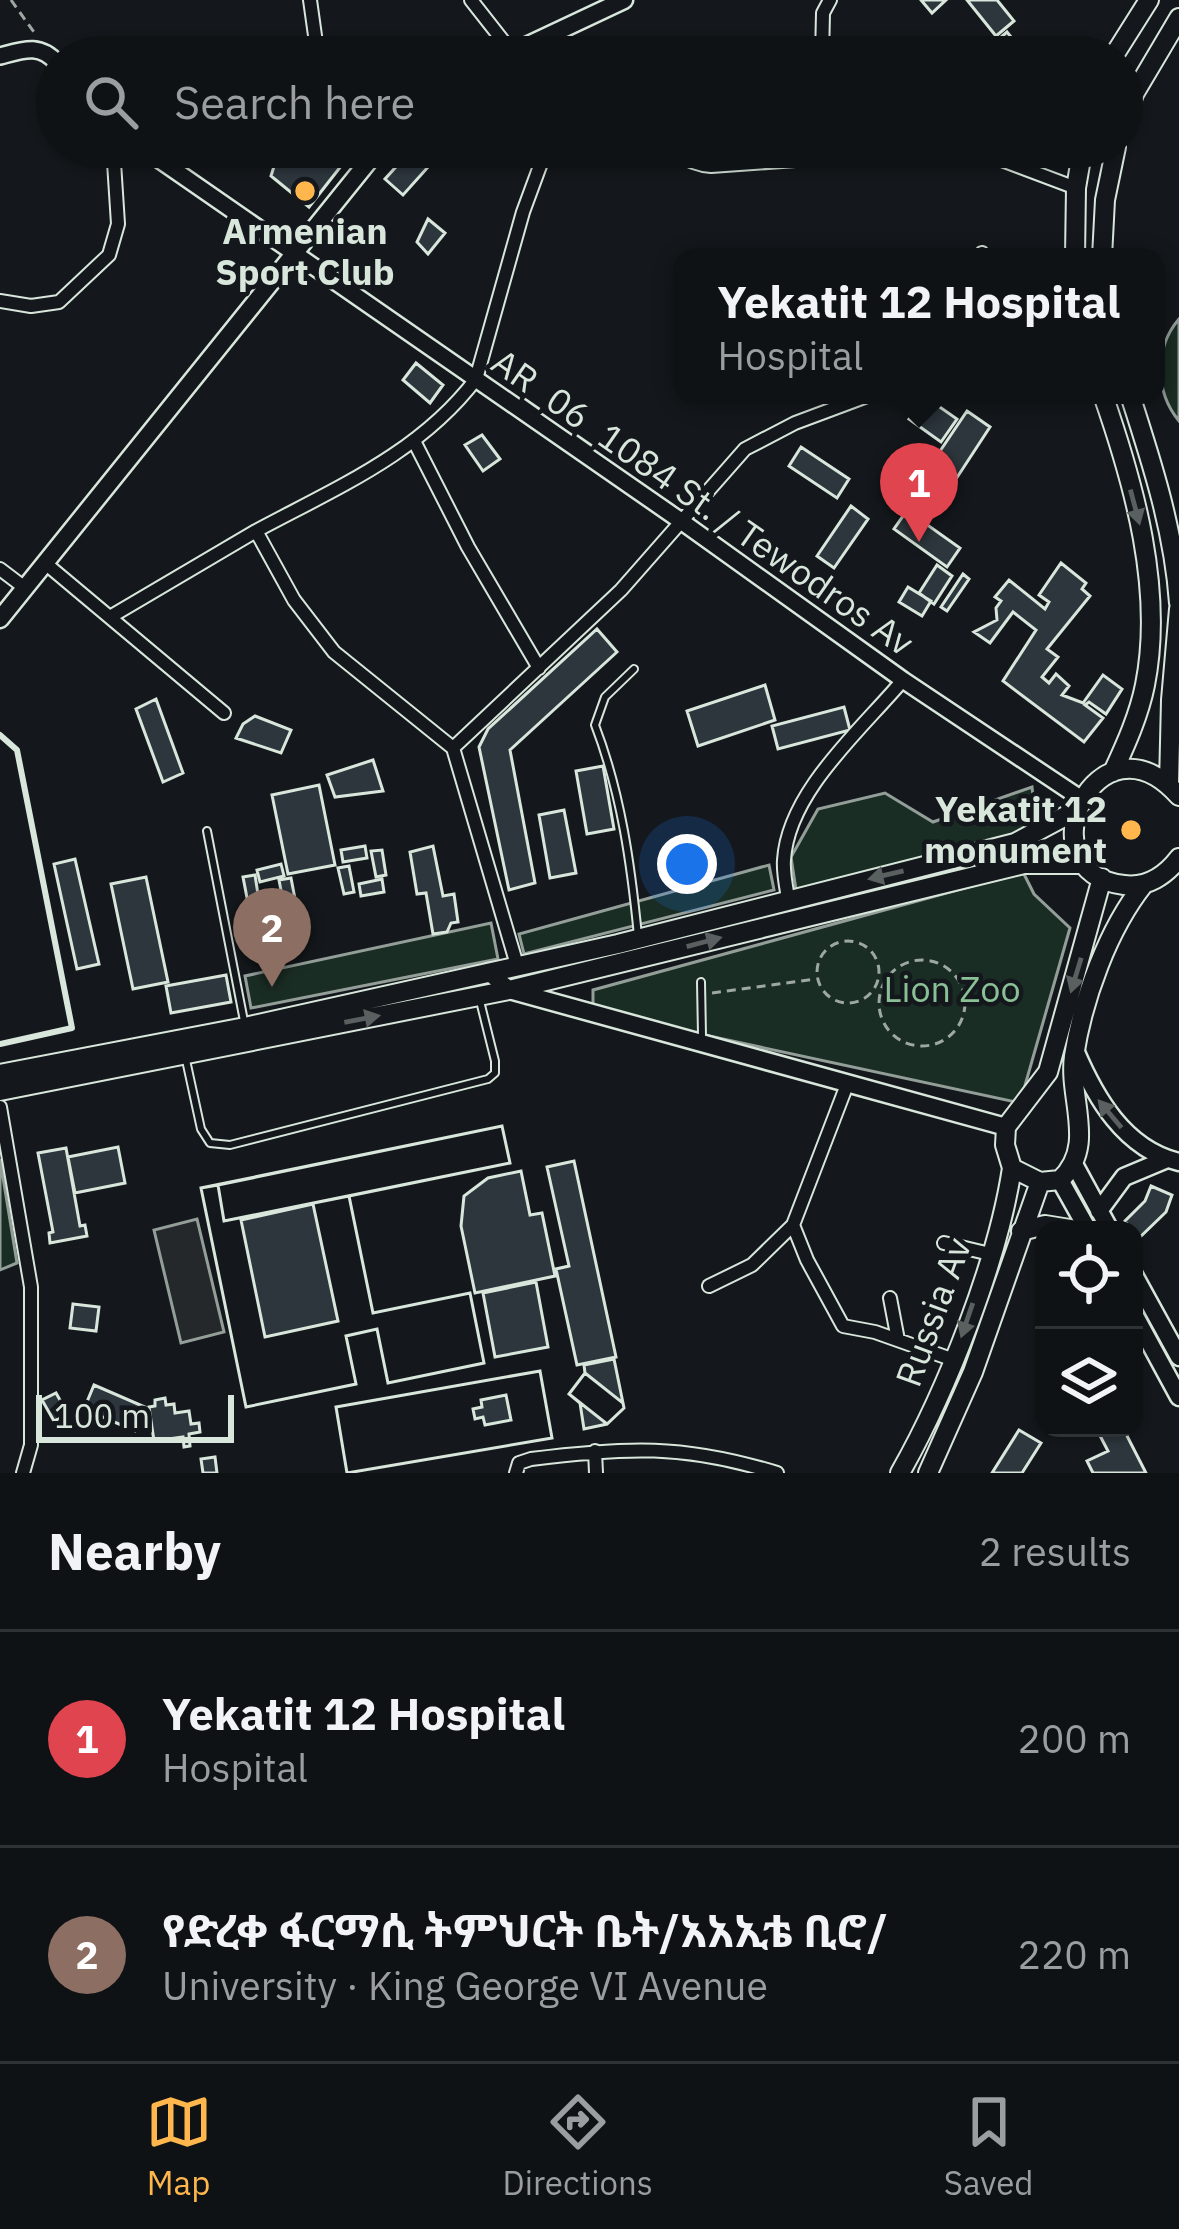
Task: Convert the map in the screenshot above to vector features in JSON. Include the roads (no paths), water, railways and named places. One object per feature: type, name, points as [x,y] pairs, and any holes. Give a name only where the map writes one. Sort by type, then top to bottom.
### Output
[{"type":"main road","points":[[549,36],[624,0]]},
{"type":"main road","points":[[1126,36],[1149,0]]},
{"type":"main road","points":[[1143,82],[1170,44],[1179,18]]},
{"type":"main road","points":[[0,620],[363,168]]},
{"type":"main road","points":[[1075,248],[1079,168]]},
{"type":"main road","points":[[1103,248],[1112,168]]},
{"type":"main road","points":[[1106,404],[1140,524],[1147,567],[1149,647],[1145,685],[1113,772]]},
{"type":"main road","points":[[1132,404],[1176,564],[1179,606],[1171,700],[1174,790]]},
{"type":"main road","points":[[1147,567],[1176,564]]},
{"type":"main road","points":[[740,922],[788,898],[1015,844],[1077,804],[1094,782],[1113,772],[1133,769],[1152,774],[1174,790]]},
{"type":"main road","points":[[1077,804],[1076,848],[1085,864],[1102,878],[1123,885],[1144,884],[1179,860]]},
{"type":"main road","points":[[0,1074],[509,991],[640,948],[740,922],[1024,864],[1085,864]]},
{"type":"main road","points":[[1081,1221],[1050,1181],[1012,1168],[1006,1127],[1048,1072],[1102,878]]},
{"type":"main road","points":[[1105,1221],[1074,1164],[1081,1141],[1071,1078],[1075,1049],[1111,935],[1144,884]]},
{"type":"main road","points":[[246,1034],[488,971],[640,948]]},
{"type":"main road","points":[[488,971],[509,991],[1006,1127]]},
{"type":"main road","points":[[0,1091],[182,1046]]},
{"type":"main road","points":[[1075,1049],[1094,1095],[1108,1114],[1122,1129],[1173,1161]]},
{"type":"main road","points":[[1100,1211],[1124,1177],[1173,1161]]},
{"type":"main road","name":"Russia Av","points":[[928,1473],[973,1372],[1021,1231],[1050,1181],[1074,1164]]},
{"type":"main road","name":"Russia Av","points":[[900,1473],[954,1360],[1006,1206],[1012,1168]]},
{"type":"main road","points":[[1021,1231],[1035,1228]]},
{"type":"main road","points":[[1143,1291],[1179,1357]]},
{"type":"main road","points":[[1142,1329],[1179,1397]]},
{"type":"main road","points":[[921,1436],[942,1445]]},
{"type":"street","points":[[310,0],[315,36]]},
{"type":"street","points":[[471,0],[497,36]]},
{"type":"street","points":[[823,36],[830,0]]},
{"type":"street","points":[[0,56],[36,49]]},
{"type":"street","points":[[0,301],[31,306],[59,302],[109,255],[118,224],[114,168]]},
{"type":"street","name":"AR_06_1084 St. / Tewodros Av","points":[[171,168],[681,521],[1077,804]]},
{"type":"street","points":[[110,617],[415,442],[476,379],[539,168]]},
{"type":"street","points":[[1023,168],[1076,188]]},
{"type":"street","points":[[453,748],[621,590],[745,449],[846,404]]},
{"type":"street","points":[[415,442],[468,547],[539,668]]},
{"type":"street","points":[[256,531],[294,600],[334,652],[453,748],[517,965]]},
{"type":"street","points":[[45,563],[224,713]]},
{"type":"street","points":[[0,569],[26,588]]},
{"type":"street","points":[[788,898],[783,862],[788,837],[808,794],[903,680]]},
{"type":"street","points":[[709,1286],[752,1265],[793,1225],[848,1082]]},
{"type":"street","points":[[0,1107],[31,1287],[31,1445],[23,1473]]},
{"type":"street","points":[[793,1225],[843,1326],[954,1360]]},
{"type":"street","points":[[944,1243],[990,1255]]},
{"type":"street","points":[[890,1298],[898,1340]]},
{"type":"street","points":[[516,1473],[519,1463],[531,1459],[652,1447],[694,1451],[776,1473]]},
{"type":"street","points":[[595,1451],[596,1473]]},
{"type":"lane","points":[[634,669],[605,697],[595,725],[610,764],[627,847],[640,948]]},
{"type":"lane","points":[[207,831],[246,1034]]},
{"type":"lane","points":[[701,982],[702,1035]]},
{"type":"lane","points":[[182,1046],[201,1129],[210,1143],[230,1145],[488,1079],[495,1073],[495,1061],[479,996]]},
{"type":"place","name":"Armenian Sport Club","points":[[305,191]]},
{"type":"place","name":"Yekatit 12 Hospital","points":[[919,542]]},
{"type":"place","name":"Yekatit 12 monument","points":[[1131,830]]},
{"type":"place","name":"የድረቀ ፋርማሲ ትምህርት ቤት/አአኢቴ ቢሮ/","points":[[272,987]]},
{"type":"park label","name":"Lion Zoo","points":[[952,989]]}]
